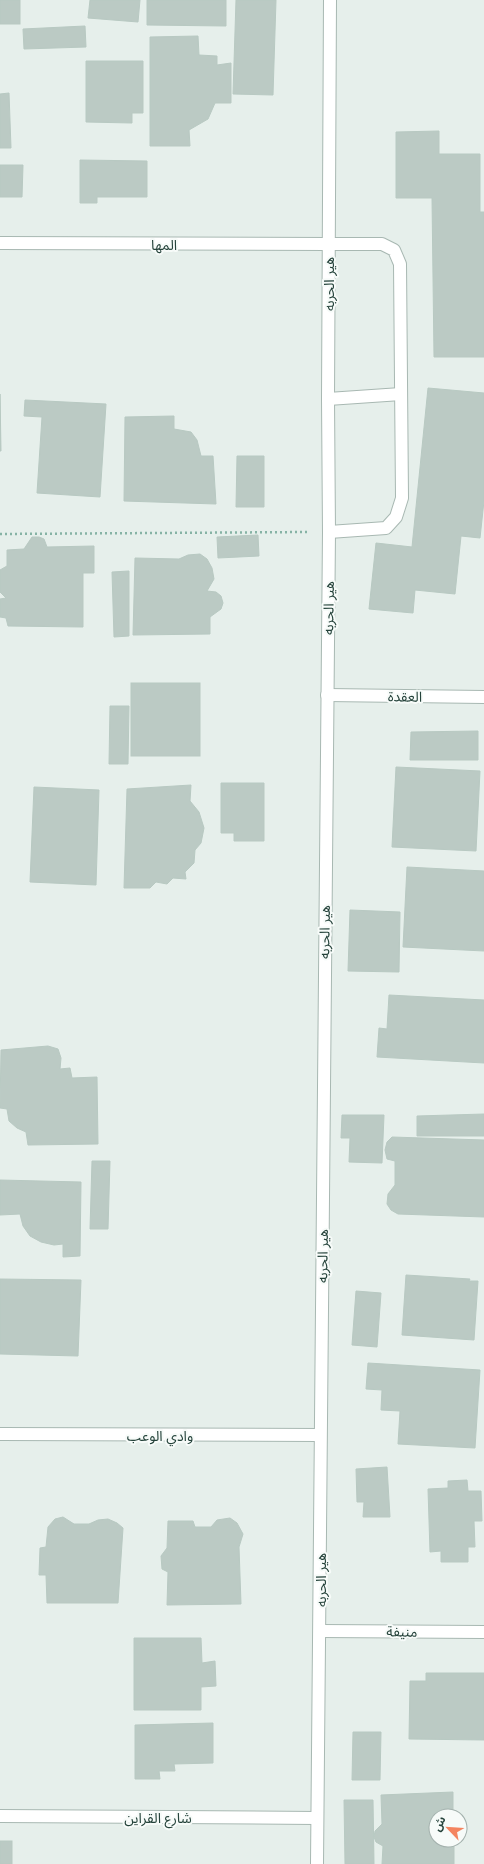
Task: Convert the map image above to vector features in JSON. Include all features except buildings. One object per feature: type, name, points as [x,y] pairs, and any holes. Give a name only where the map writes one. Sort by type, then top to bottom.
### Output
[{"type":"street","name":"هير الحربه","points":[[317,1864],[329,532],[328,244],[330,0]]},
{"type":"street","name":"المها","points":[[0,243],[382,244],[394,250],[400,264],[402,498],[396,517],[386,528],[329,532]]},
{"type":"street","points":[[328,399],[401,394]]},
{"type":"street","name":"العقدة","points":[[327,695],[484,698]]},
{"type":"street","name":"وادي الوعب","points":[[0,1434],[320,1435]]},
{"type":"street","name":"منيفة","points":[[320,1631],[484,1632]]},
{"type":"street","name":"شارع القراين","points":[[0,1816],[317,1818]]},
{"type":"path","points":[[0,534],[329,532]]}]
